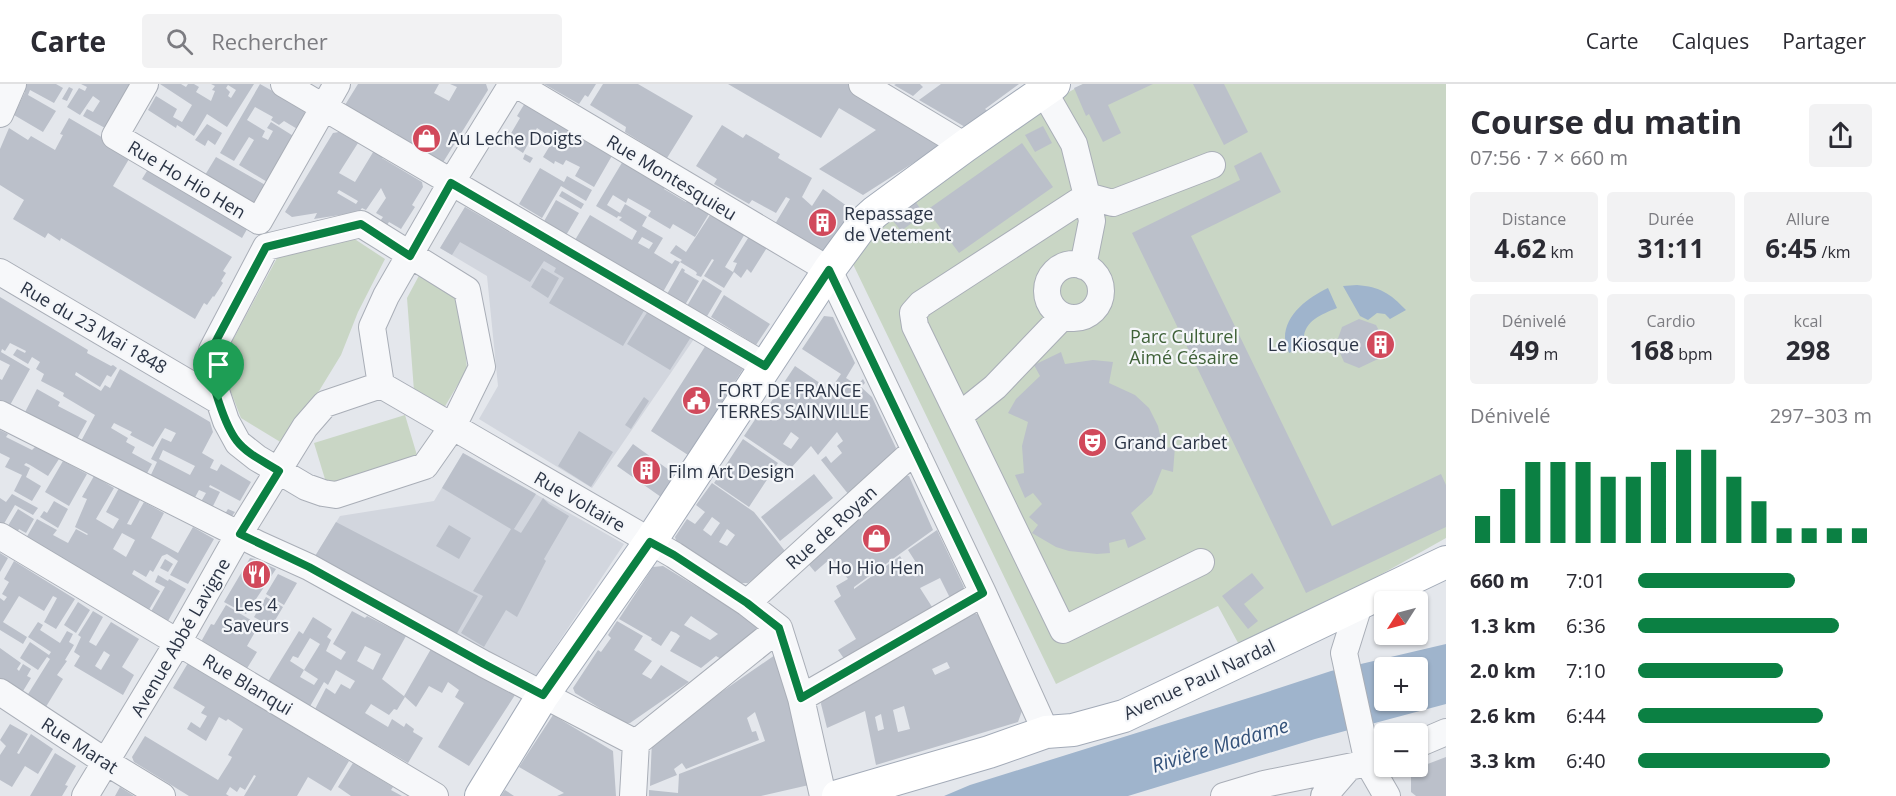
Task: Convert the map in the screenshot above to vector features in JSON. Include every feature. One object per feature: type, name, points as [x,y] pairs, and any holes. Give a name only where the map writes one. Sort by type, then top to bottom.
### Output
[{"type":"main road","points":[[481,796],[543,695],[650,542],[829,270],[865,221],[1049,87]]},
{"type":"main road","name":"Avenue Paul Nardal","points":[[838,796],[989,752],[1046,732],[1072,730],[1124,716],[1446,562]]},
{"type":"street","points":[[0,114],[13,84]]},
{"type":"street","name":"Rue Ho Hio Hen","points":[[145,84],[115,136],[259,222]]},
{"type":"street","points":[[284,84],[765,366]]},
{"type":"street","points":[[266,247],[361,224],[466,290],[482,367],[453,426],[425,466],[336,495],[306,487],[257,458],[238,443],[225,421],[211,376],[212,350],[266,247],[264,233],[259,222],[337,84]]},
{"type":"street","points":[[381,385],[372,327],[386,296],[451,183],[514,84]]},
{"type":"street","name":"Rue Montesquieu","points":[[514,84],[829,270]]},
{"type":"street","points":[[862,84],[965,146]]},
{"type":"street","points":[[1049,87],[1074,144],[1092,221],[1083,266]]},
{"type":"street","points":[[1087,195],[1113,203],[1212,165]]},
{"type":"street","points":[[1087,195],[921,304],[913,313],[915,326],[1063,630],[1201,562]]},
{"type":"street","points":[[1074,264],[1083,266],[1096,276],[1101,293],[1099,301],[1095,309],[1080,318],[1063,316],[1055,310],[1047,294],[1051,277],[1065,266],[1074,264]]},
{"type":"street","points":[[829,270],[983,593],[1046,732]]},
{"type":"street","name":"Rue du 23 Mai 1848","points":[[0,272],[219,401]]},
{"type":"street","points":[[959,416],[995,387],[1063,316]]},
{"type":"street","name":"Rue Voltaire","points":[[381,385],[674,555],[747,603],[779,628]]},
{"type":"street","name":"Avenue Abbé Lavigne","points":[[85,796],[305,427],[325,404],[381,385]]},
{"type":"street","points":[[0,414],[309,567],[484,664],[636,743]]},
{"type":"street","name":"Rue de Royan","points":[[747,603],[915,450]]},
{"type":"street","name":"Rue Blanqui","points":[[0,536],[435,796]]},
{"type":"street","points":[[801,698],[983,593]]},
{"type":"street","points":[[1360,602],[1344,653],[1366,758],[1387,796]]},
{"type":"street","points":[[1309,627],[1344,653]]},
{"type":"street","points":[[633,796],[636,743],[779,628],[801,698],[823,796]]},
{"type":"street","name":"Rue Marat","points":[[0,692],[162,796]]},
{"type":"street","points":[[1428,740],[1446,732]]},
{"type":"street","points":[[1224,796],[1366,758]]},
{"type":"street","points":[[1324,796],[1366,758]]},
{"type":"street","points":[[1264,784],[1276,788],[1287,796]]},
{"type":"shaded area","points":[[465,207],[551,253],[694,339],[592,488],[479,419],[498,386],[487,276],[440,248]]},
{"type":"shaded area","points":[[463,453],[624,544],[536,676],[312,561],[340,516],[434,501]]},
{"type":"green space","name":"Parc Culturel Aimé Césaire","points":[[1083,84],[1446,84],[1446,538],[1243,652],[1218,606],[1056,684],[850,258],[878,222],[1041,108]]},
{"type":"green space","points":[[350,236],[385,259],[358,312],[341,355],[282,443],[241,418],[220,364],[277,258]]},
{"type":"green space","points":[[422,270],[460,292],[467,369],[444,408],[414,391],[407,298]]},
{"type":"green space","points":[[405,415],[419,462],[328,489],[314,443]]},
{"type":"water","points":[[1343,286],[1372,287],[1384,292],[1406,310],[1390,319],[1385,314],[1377,313],[1368,320],[1360,316]]},
{"type":"water","points":[[1328,288],[1337,308],[1312,321],[1305,331],[1305,346],[1289,353],[1285,338],[1289,321],[1306,301]]},
{"type":"water","points":[[1446,644],[1446,704],[1428,709],[1428,657],[1391,657]]},
{"type":"water","name":"Rivière Madame","points":[[1374,661],[1374,711],[1420,711],[1315,739],[1128,796],[944,796],[970,785],[1331,671]]},
{"type":"building","points":[[22,84],[56,84],[63,88],[54,103],[30,90],[28,95],[56,111],[43,132],[14,115],[25,92],[19,89]]},
{"type":"building","points":[[81,84],[130,84],[105,128],[83,116],[87,109],[93,112],[100,101],[93,96],[80,115],[67,107],[79,88],[85,91],[87,87]]},
{"type":"building","points":[[160,84],[181,84],[186,87],[188,84],[194,84],[199,87],[196,92],[211,101],[215,91],[212,90],[215,86],[211,84],[254,84],[227,127],[207,114],[194,136],[177,125],[176,128],[148,110],[156,96],[177,109],[173,117],[182,122],[192,105]],"holes":[[[228,85],[236,90],[231,98],[226,88]]]},
{"type":"building","points":[[260,84],[310,112],[299,130],[284,121],[279,125],[271,120],[273,117],[255,107],[247,120],[265,131],[262,137],[268,140],[273,131],[267,128],[271,122],[295,137],[269,183],[239,165],[254,140],[249,137],[234,161],[220,153]]},
{"type":"building","points":[[358,84],[439,84],[434,93],[449,101],[457,87],[450,84],[486,84],[488,90],[442,164],[425,154],[428,149],[420,144],[417,149],[396,136],[397,134],[345,105]]},
{"type":"building","points":[[544,84],[596,84],[588,97],[585,95],[579,104]]},
{"type":"building","points":[[603,84],[638,84],[693,116],[667,158],[625,132],[626,127],[590,105]]},
{"type":"building","points":[[728,84],[851,84],[943,144],[863,195],[819,169],[876,130],[839,108],[821,138]]},
{"type":"building","points":[[920,84],[923,87],[913,96],[894,85]]},
{"type":"building","points":[[941,84],[1019,84],[985,109],[988,111],[965,127],[919,100]]},
{"type":"building","points":[[1083,84],[1153,84],[1108,105],[1121,133],[1103,142],[1089,114],[1086,116],[1074,88]]},
{"type":"building","points":[[1193,84],[1224,84],[1248,132],[1224,145]]},
{"type":"building","points":[[69,87],[73,89],[67,101],[62,99]]},
{"type":"building","points":[[525,103],[613,154],[594,187],[575,176],[580,167],[566,160],[563,165],[555,161],[554,164],[543,157],[554,139],[537,128],[523,153],[506,142],[520,118],[517,116]]},
{"type":"building","points":[[69,118],[110,142],[107,146],[129,159],[113,186],[232,257],[223,271],[226,273],[221,281],[223,283],[207,305],[204,303],[195,319],[61,238],[60,241],[48,233],[45,238],[13,219],[24,200],[0,185],[0,149],[9,128],[28,140],[31,136],[55,150],[63,135],[60,134]]},
{"type":"building","points":[[207,124],[222,133],[215,145],[208,140],[205,146],[195,140]]},
{"type":"building","points":[[722,125],[743,138],[746,134],[780,154],[778,158],[812,178],[802,197],[812,206],[823,189],[854,211],[823,257],[775,224],[790,199],[786,197],[776,213],[752,200],[749,204],[714,184],[717,179],[696,166]]},
{"type":"building","points":[[1043,126],[1052,143],[1035,152],[1025,135]]},
{"type":"building","points":[[339,132],[358,143],[339,173],[355,182],[375,149],[384,155],[382,158],[422,182],[423,187],[412,205],[415,207],[401,229],[389,222],[387,225],[380,221],[383,217],[376,213],[386,198],[381,188],[366,210],[362,208],[359,212],[314,219],[317,213],[292,217],[285,212],[333,133]],"holes":[[[339,190],[358,201],[356,204],[337,193]]]},
{"type":"building","points":[[1022,143],[1053,187],[959,253],[927,210]]},
{"type":"building","points":[[1261,152],[1281,192],[1191,236],[1332,526],[1441,474],[1446,485],[1446,527],[1306,593],[1132,233],[1240,180],[1234,166]]},
{"type":"building","points":[[525,154],[533,158],[530,163],[523,159]]},
{"type":"building","points":[[216,157],[267,186],[253,211],[202,180]]},
{"type":"building","points":[[623,161],[666,185],[664,189],[686,202],[688,199],[710,212],[695,237],[673,224],[670,229],[648,216],[651,211],[628,198],[626,203],[613,195],[607,205],[620,213],[625,204],[647,217],[642,226],[663,238],[654,253],[672,264],[675,260],[680,262],[663,292],[575,240],[590,215],[632,240],[637,231],[619,220],[622,217],[617,218],[596,206]],"holes":[[[642,237],[653,243],[649,249],[638,243]]]},
{"type":"building","points":[[150,166],[250,224],[242,238],[142,179]]},
{"type":"building","points":[[540,168],[564,182],[567,176],[592,190],[586,201],[561,186],[542,218],[519,204]]},
{"type":"building","points":[[562,191],[584,204],[581,209],[559,196]]},
{"type":"building","points":[[556,200],[579,213],[565,237],[543,223]]},
{"type":"building","points":[[915,201],[924,214],[901,231],[890,217]]},
{"type":"building","points":[[465,207],[548,255],[551,253],[645,309],[623,346],[549,303],[564,278],[554,272],[556,268],[544,261],[530,282],[460,242],[452,255],[440,248]]},
{"type":"building","points":[[712,212],[746,232],[725,267],[733,272],[737,263],[733,262],[750,235],[768,246],[751,273],[747,269],[741,278],[734,272],[724,288],[704,276],[714,260],[712,259],[701,277],[680,262],[682,260],[670,253],[676,245],[686,252]]},
{"type":"building","points":[[542,268],[559,278],[548,298],[531,287]]},
{"type":"building","points":[[682,268],[684,272],[699,281],[685,305],[667,294]]},
{"type":"building","points":[[703,279],[722,291],[706,318],[687,306]]},
{"type":"building","points":[[724,295],[770,324],[756,345],[711,317]]},
{"type":"building","points":[[0,297],[88,350],[87,353],[117,368],[111,377],[107,375],[100,387],[76,372],[75,375],[101,391],[105,385],[110,388],[120,369],[210,422],[213,432],[202,453],[214,460],[210,468],[217,471],[221,464],[251,482],[240,501],[210,485],[209,487],[220,492],[211,510],[199,505],[206,493],[199,490],[193,501],[149,479],[157,462],[151,459],[162,438],[171,442],[176,433],[165,428],[153,447],[130,435],[132,432],[114,423],[111,428],[128,438],[126,442],[135,447],[132,453],[152,464],[145,477],[80,443],[95,415],[63,396],[64,393],[41,381],[44,374],[36,369],[40,362],[32,357],[28,364],[13,355],[17,349],[25,353],[26,351],[10,343],[5,351],[2,349],[1,352],[30,369],[9,407],[0,402],[0,379],[2,380],[10,365],[0,360]],"holes":[[[163,450],[195,466],[190,475],[159,459]]]},
{"type":"building","points":[[648,311],[691,337],[670,370],[627,344]]},
{"type":"building","points":[[824,316],[833,317],[855,363],[846,378],[857,385],[863,379],[865,383],[861,387],[872,397],[896,448],[892,457],[849,495],[821,460],[826,456],[831,463],[842,453],[837,446],[843,441],[837,432],[818,455],[811,446],[791,468],[744,436],[760,412],[763,414],[795,366],[830,390],[841,374],[802,349]],"holes":[[[791,432],[799,438],[791,449],[783,444]]]},
{"type":"building","name":"Le Kiosque","points":[[1359,319],[1376,325],[1385,342],[1378,359],[1359,368],[1344,362],[1336,344],[1342,327]]},
{"type":"building","name":"FORT DE FRANCE TERRES SAINVILLE","points":[[706,345],[743,369],[688,455],[651,431]]},
{"type":"building","name":"Grand Carbet","points":[[1061,352],[1065,364],[1093,360],[1113,362],[1109,383],[1135,395],[1149,408],[1158,426],[1163,448],[1175,447],[1173,472],[1162,469],[1152,494],[1131,513],[1146,539],[1128,548],[1125,539],[1109,543],[1110,553],[1069,551],[1056,547],[1032,533],[1038,525],[1029,517],[1042,504],[1033,493],[1025,498],[1015,475],[1024,473],[1022,446],[1028,422],[1008,413],[1016,399],[1040,376],[1034,365]]},
{"type":"building","points":[[37,389],[60,402],[58,406],[87,421],[76,441],[24,414]]},
{"type":"building","points":[[644,397],[649,401],[631,429],[625,425]]},
{"type":"building","points":[[0,430],[8,434],[6,437],[32,450],[36,446],[59,459],[48,476],[26,463],[24,465],[30,468],[26,477],[41,486],[32,501],[14,491],[22,475],[5,467],[10,458],[0,453]]},
{"type":"building","points":[[579,431],[613,452],[591,487],[558,466]]},
{"type":"building","points":[[743,439],[778,463],[749,507],[714,483]]},
{"type":"building","name":"Film Art Design","points":[[633,444],[676,475],[661,497],[617,466]]},
{"type":"building","points":[[463,453],[536,494],[514,529],[521,533],[543,498],[569,516],[544,559],[546,561],[517,617],[506,610],[484,647],[461,633],[483,596],[473,591],[511,529],[442,488]]},
{"type":"building","points":[[63,461],[87,474],[69,506],[45,492]]},
{"type":"building","points":[[814,474],[833,498],[780,541],[761,517]]},
{"type":"building","points":[[94,476],[114,488],[96,519],[113,529],[119,519],[106,512],[119,488],[140,500],[127,524],[131,525],[144,502],[164,513],[151,538],[178,553],[193,527],[214,539],[188,584],[170,575],[178,561],[167,554],[162,556],[153,572],[150,570],[146,577],[134,570],[132,574],[160,591],[147,613],[25,540],[37,519],[57,530],[53,535],[68,543],[76,529],[87,535],[75,527],[87,499],[82,497]],"holes":[[[122,533],[135,540],[126,557],[113,549]]]},
{"type":"building","points":[[900,476],[909,476],[933,530],[854,589],[900,556],[907,568],[915,561],[908,550],[937,530],[964,587],[961,594],[951,600],[940,578],[920,588],[934,610],[845,660],[838,650],[856,639],[834,601],[841,596],[836,586],[848,579],[831,558],[815,572],[805,560]]},
{"type":"building","points":[[712,483],[754,512],[785,551],[748,583],[739,583],[677,544],[675,537],[687,519],[695,524],[705,512],[696,505]],"holes":[[[712,517],[720,523],[711,536],[703,530]],[[727,529],[735,535],[727,546],[719,542]]]},
{"type":"building","points":[[12,494],[38,508],[33,515],[15,505],[2,527],[0,526],[0,498],[6,502]]},
{"type":"building","points":[[54,501],[68,509],[58,528],[40,517],[44,511],[47,513]]},
{"type":"building","points":[[18,509],[34,519],[26,533],[19,529],[16,535],[6,529]]},
{"type":"building","points":[[228,509],[235,512],[232,516],[225,518],[223,517]]},
{"type":"building","points":[[336,522],[478,596],[456,635],[312,561]]},
{"type":"building","points":[[449,525],[471,538],[459,559],[436,546]]},
{"type":"building","points":[[0,553],[8,558],[0,572]]},
{"type":"building","points":[[250,558],[276,569],[246,614],[224,602]]},
{"type":"building","points":[[165,559],[173,564],[168,572],[160,568]]},
{"type":"building","points":[[14,561],[75,599],[56,629],[44,622],[57,598],[53,596],[44,611],[19,596],[3,622],[27,637],[23,644],[0,630],[0,598],[4,601],[7,597],[2,594],[9,582],[4,579]]},
{"type":"building","points":[[663,566],[756,623],[758,633],[721,659],[716,656],[701,668],[670,651],[680,636],[676,633],[671,631],[661,646],[651,640],[652,638],[619,619],[653,567]],"holes":[[[691,616],[718,634],[710,640],[684,625]]]},
{"type":"building","points":[[1252,573],[1264,588],[1244,604],[1258,621],[1248,629],[1222,596]]},
{"type":"building","points":[[278,574],[297,583],[284,605],[266,594]]},
{"type":"building","points":[[158,575],[186,589],[168,621],[161,622],[149,615],[165,587],[155,582]]},
{"type":"building","points":[[266,597],[283,607],[271,627],[254,617]]},
{"type":"building","points":[[78,602],[90,610],[76,633],[64,625]]},
{"type":"building","points":[[226,605],[259,625],[247,646],[257,652],[246,670],[203,644],[202,640],[211,624],[214,625]]},
{"type":"building","points":[[93,611],[103,617],[89,642],[96,646],[111,622],[139,639],[122,667],[134,675],[123,695],[74,666],[80,656],[74,652],[81,637],[78,635]],"holes":[[[104,651],[110,655],[101,670],[95,666]]]},
{"type":"building","points":[[352,611],[406,636],[382,679],[405,697],[397,710],[394,709],[389,715],[371,704],[365,713],[388,727],[392,719],[404,727],[406,723],[414,729],[413,732],[423,738],[408,763],[377,745],[376,748],[314,711],[326,688],[335,694],[341,684],[350,689],[355,681],[336,670],[328,685],[324,682],[309,708],[267,683],[299,631],[303,634],[313,617],[332,629],[327,637],[331,640],[326,651],[341,660],[346,652],[333,644]],"holes":[[[310,638],[320,644],[304,670],[290,661],[293,656],[298,658]],[[365,646],[381,654],[373,670],[357,661]],[[304,670],[318,679],[314,685],[300,677]]]},
{"type":"building","points":[[972,612],[979,615],[1023,708],[1018,722],[876,765],[865,711],[827,728],[821,704],[822,698]],"holes":[[[947,662],[950,668],[935,675],[932,669]],[[904,706],[910,729],[898,732],[893,710]],[[881,714],[884,729],[878,731],[875,717]]]},
{"type":"building","points":[[617,621],[643,636],[634,650],[652,661],[642,674],[651,679],[661,665],[689,682],[630,723],[624,723],[575,693],[573,688],[598,650],[601,652],[611,638],[608,635]]},
{"type":"building","points":[[38,622],[43,625],[40,630],[60,643],[67,631],[73,634],[69,642],[74,645],[57,675],[63,679],[44,710],[25,699],[50,659],[47,657],[38,670],[20,658],[30,642],[49,655],[51,652],[28,637]]},
{"type":"building","points":[[0,648],[21,663],[17,669],[19,671],[23,664],[31,669],[27,676],[31,678],[20,696],[0,683]]},
{"type":"building","points":[[431,649],[515,695],[469,766],[438,747],[464,703],[455,697],[459,690],[448,682],[442,693],[429,686],[416,707],[404,696]]},
{"type":"building","points":[[775,655],[784,661],[809,785],[761,796],[649,796],[649,790],[678,793],[679,774],[765,741],[755,712],[747,718],[752,732],[756,731],[759,740],[686,769],[682,763],[674,769],[677,775],[650,786],[652,740]]},
{"type":"building","points":[[188,663],[349,761],[331,791],[308,777],[297,796],[244,796],[256,776],[254,775],[245,790],[240,787],[237,792],[230,787],[226,794],[229,796],[189,796],[134,762],[132,757],[145,736],[218,780],[230,761],[232,757],[228,755],[243,729],[228,719],[226,721],[219,717],[206,741],[187,729],[191,722],[200,728],[207,716],[201,713],[205,707],[173,688]]},
{"type":"building","points":[[553,715],[613,751],[616,796],[557,796],[564,793],[519,767]]},
{"type":"building","points":[[10,724],[28,734],[17,753],[19,754],[31,734],[53,749],[38,774],[25,766],[12,787],[0,780],[0,755],[6,746],[0,740]]},
{"type":"building","points":[[55,753],[76,766],[65,785],[68,786],[62,796],[30,796]]},
{"type":"building","points":[[1446,757],[1446,796],[1416,796],[1411,792],[1411,777],[1428,777],[1428,764]]},
{"type":"building","points":[[353,763],[393,787],[391,790],[402,796],[351,796],[338,787]]},
{"type":"building","points":[[120,787],[134,796],[115,796]]},
{"type":"building","points":[[505,790],[514,796],[501,796]]},
{"type":"place","name":"Au Leche Doigts","points":[[427,138]]},
{"type":"place","name":"Repassage de Vetement","points":[[823,223]]},
{"type":"place","name":"Le Kiosque","points":[[1380,344]]},
{"type":"place","name":"FORT DE FRANCE TERRES SAINVILLE","points":[[697,400]]},
{"type":"place","name":"Grand Carbet","points":[[1093,442]]},
{"type":"place","name":"Film Art Design","points":[[647,471]]},
{"type":"place","name":"Ho Hio Hen","points":[[876,538]]},
{"type":"place","name":"Les 4 Saveurs","points":[[256,575]]},
{"type":"route","points":[[451,183],[765,366],[829,270],[983,593],[801,698],[779,628],[747,603],[650,542],[543,695],[309,567],[240,534],[279,471],[238,443],[225,421],[219,401],[211,376],[212,350],[266,247],[361,224],[410,256],[451,183]]}]
